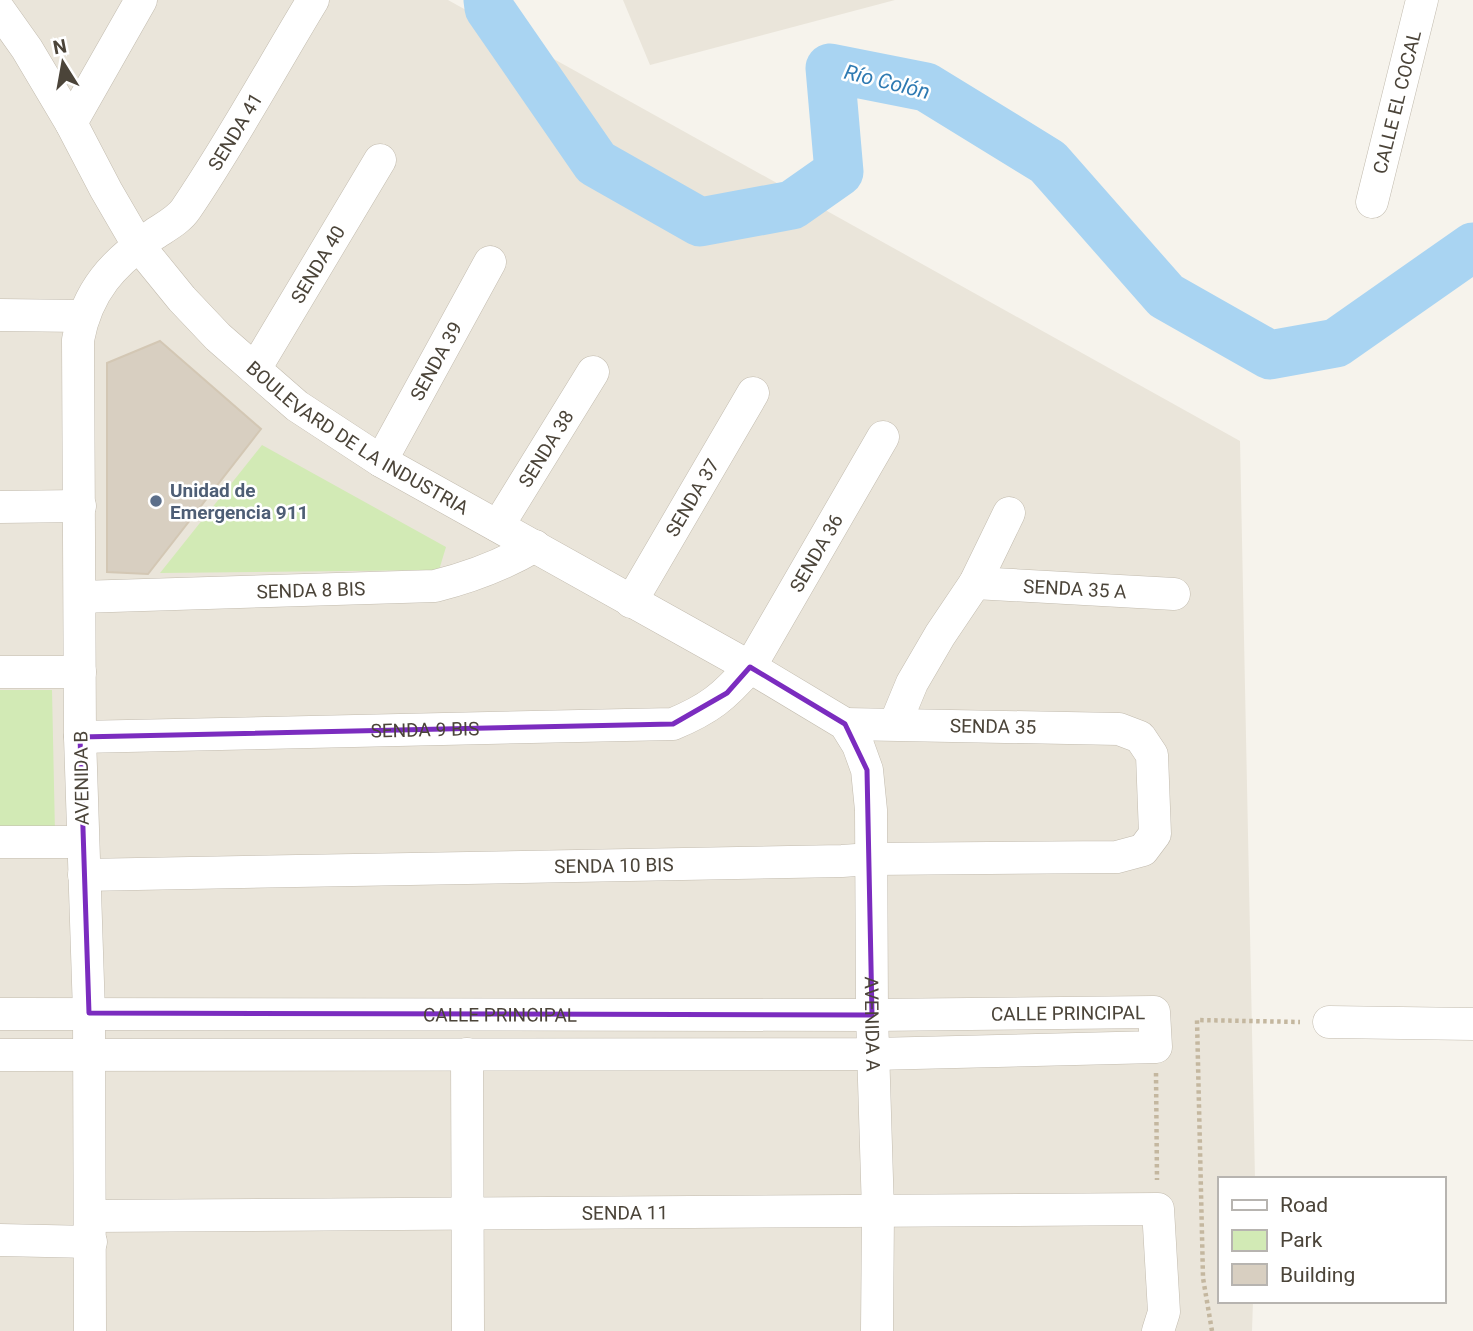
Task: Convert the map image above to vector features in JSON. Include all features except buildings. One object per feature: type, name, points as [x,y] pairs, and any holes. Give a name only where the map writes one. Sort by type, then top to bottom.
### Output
[{"type":"street","points":[[71,124],[141,0]]},
{"type":"street","name":"SENDA 41","points":[[138,245],[184,213],[313,0]]},
{"type":"street","name":"CALLE EL COCAL","points":[[1372,202],[1422,0]]},
{"type":"street","name":"BOULEVARD DE LA INDUSTRIA","points":[[0,11],[27,49],[138,245],[209,328],[297,406],[381,461],[750,667],[845,724]]},
{"type":"street","name":"SENDA 40","points":[[256,369],[380,160]]},
{"type":"street","name":"AVENIDA B","points":[[90,1331],[89,1013],[80,737],[78,340],[82,316],[91,297],[106,276],[138,245]]},
{"type":"street","name":"SENDA 39","points":[[381,461],[490,262]]},
{"type":"street","points":[[0,315],[82,316]]},
{"type":"street","name":"SENDA 38","points":[[498,526],[593,372]]},
{"type":"street","name":"SENDA 37","points":[[631,601],[753,393]]},
{"type":"street","name":"SENDA 36","points":[[750,667],[883,437]]},
{"type":"street","points":[[0,507],[80,506]]},
{"type":"street","points":[[895,724],[919,671],[975,583],[1009,513]]},
{"type":"street","name":"SENDA 8 BIS","points":[[80,597],[435,586],[473,576],[509,561],[535,546]]},
{"type":"street","name":"SENDA 35 A","points":[[975,583],[1174,594]]},
{"type":"street","name":"SENDA 9 BIS","points":[[80,737],[673,724],[701,712],[727,693],[750,667]]},
{"type":"street","points":[[0,672],[80,672]]},
{"type":"street","name":"SENDA 35","points":[[845,724],[1119,729],[1140,737],[1152,755],[1155,834],[1143,850]]},
{"type":"street","name":"AVENIDA A","points":[[845,724],[858,746],[867,770],[871,810],[872,1015],[878,1212],[877,1331]]},
{"type":"street","points":[[0,842],[83,842]]},
{"type":"street","name":"SENDA 10 BIS","points":[[84,875],[871,859],[1117,857],[1143,850]]},
{"type":"street","name":"CALLE PRINCIPAL","points":[[0,1014],[872,1015],[1154,1012],[1156,1046],[874,1054],[0,1055]]},
{"type":"street","points":[[1329,1022],[1473,1024]]},
{"type":"street","points":[[467,1054],[468,1331]]},
{"type":"street","points":[[1158,1209],[1164,1312],[1158,1331]]},
{"type":"street","name":"SENDA 11","points":[[0,1240],[91,1229],[466,1214],[1158,1209]]},
{"type":"path","points":[[1212,1331],[1203,1279],[1197,1020],[1329,1022]]},
{"type":"path","points":[[1156,1046],[1158,1209]]},
{"type":"highlighted area","points":[[750,667],[845,724],[867,770],[872,1015],[89,1013],[80,737],[673,724],[727,693]]},
{"type":"shaded area","points":[[0,0],[448,0],[1240,441],[1255,1177],[1218,1177],[1218,1303],[1253,1303],[1252,1331],[0,1331]]},
{"type":"shaded area","points":[[623,0],[895,0],[650,65]]},
{"type":"green space","points":[[262,445],[446,547],[439,570],[160,573]]},
{"type":"green space","points":[[0,690],[52,690],[55,833],[0,832]]},
{"type":"waterway","name":"Río Colón","points":[[488,0],[489,8],[596,163],[700,222],[792,205],[839,172],[830,68],[926,87],[1048,162],[1166,296],[1270,355],[1336,343],[1473,247]]},
{"type":"place","name":"Unidad de Emergencia 911","points":[[156,501]]}]
